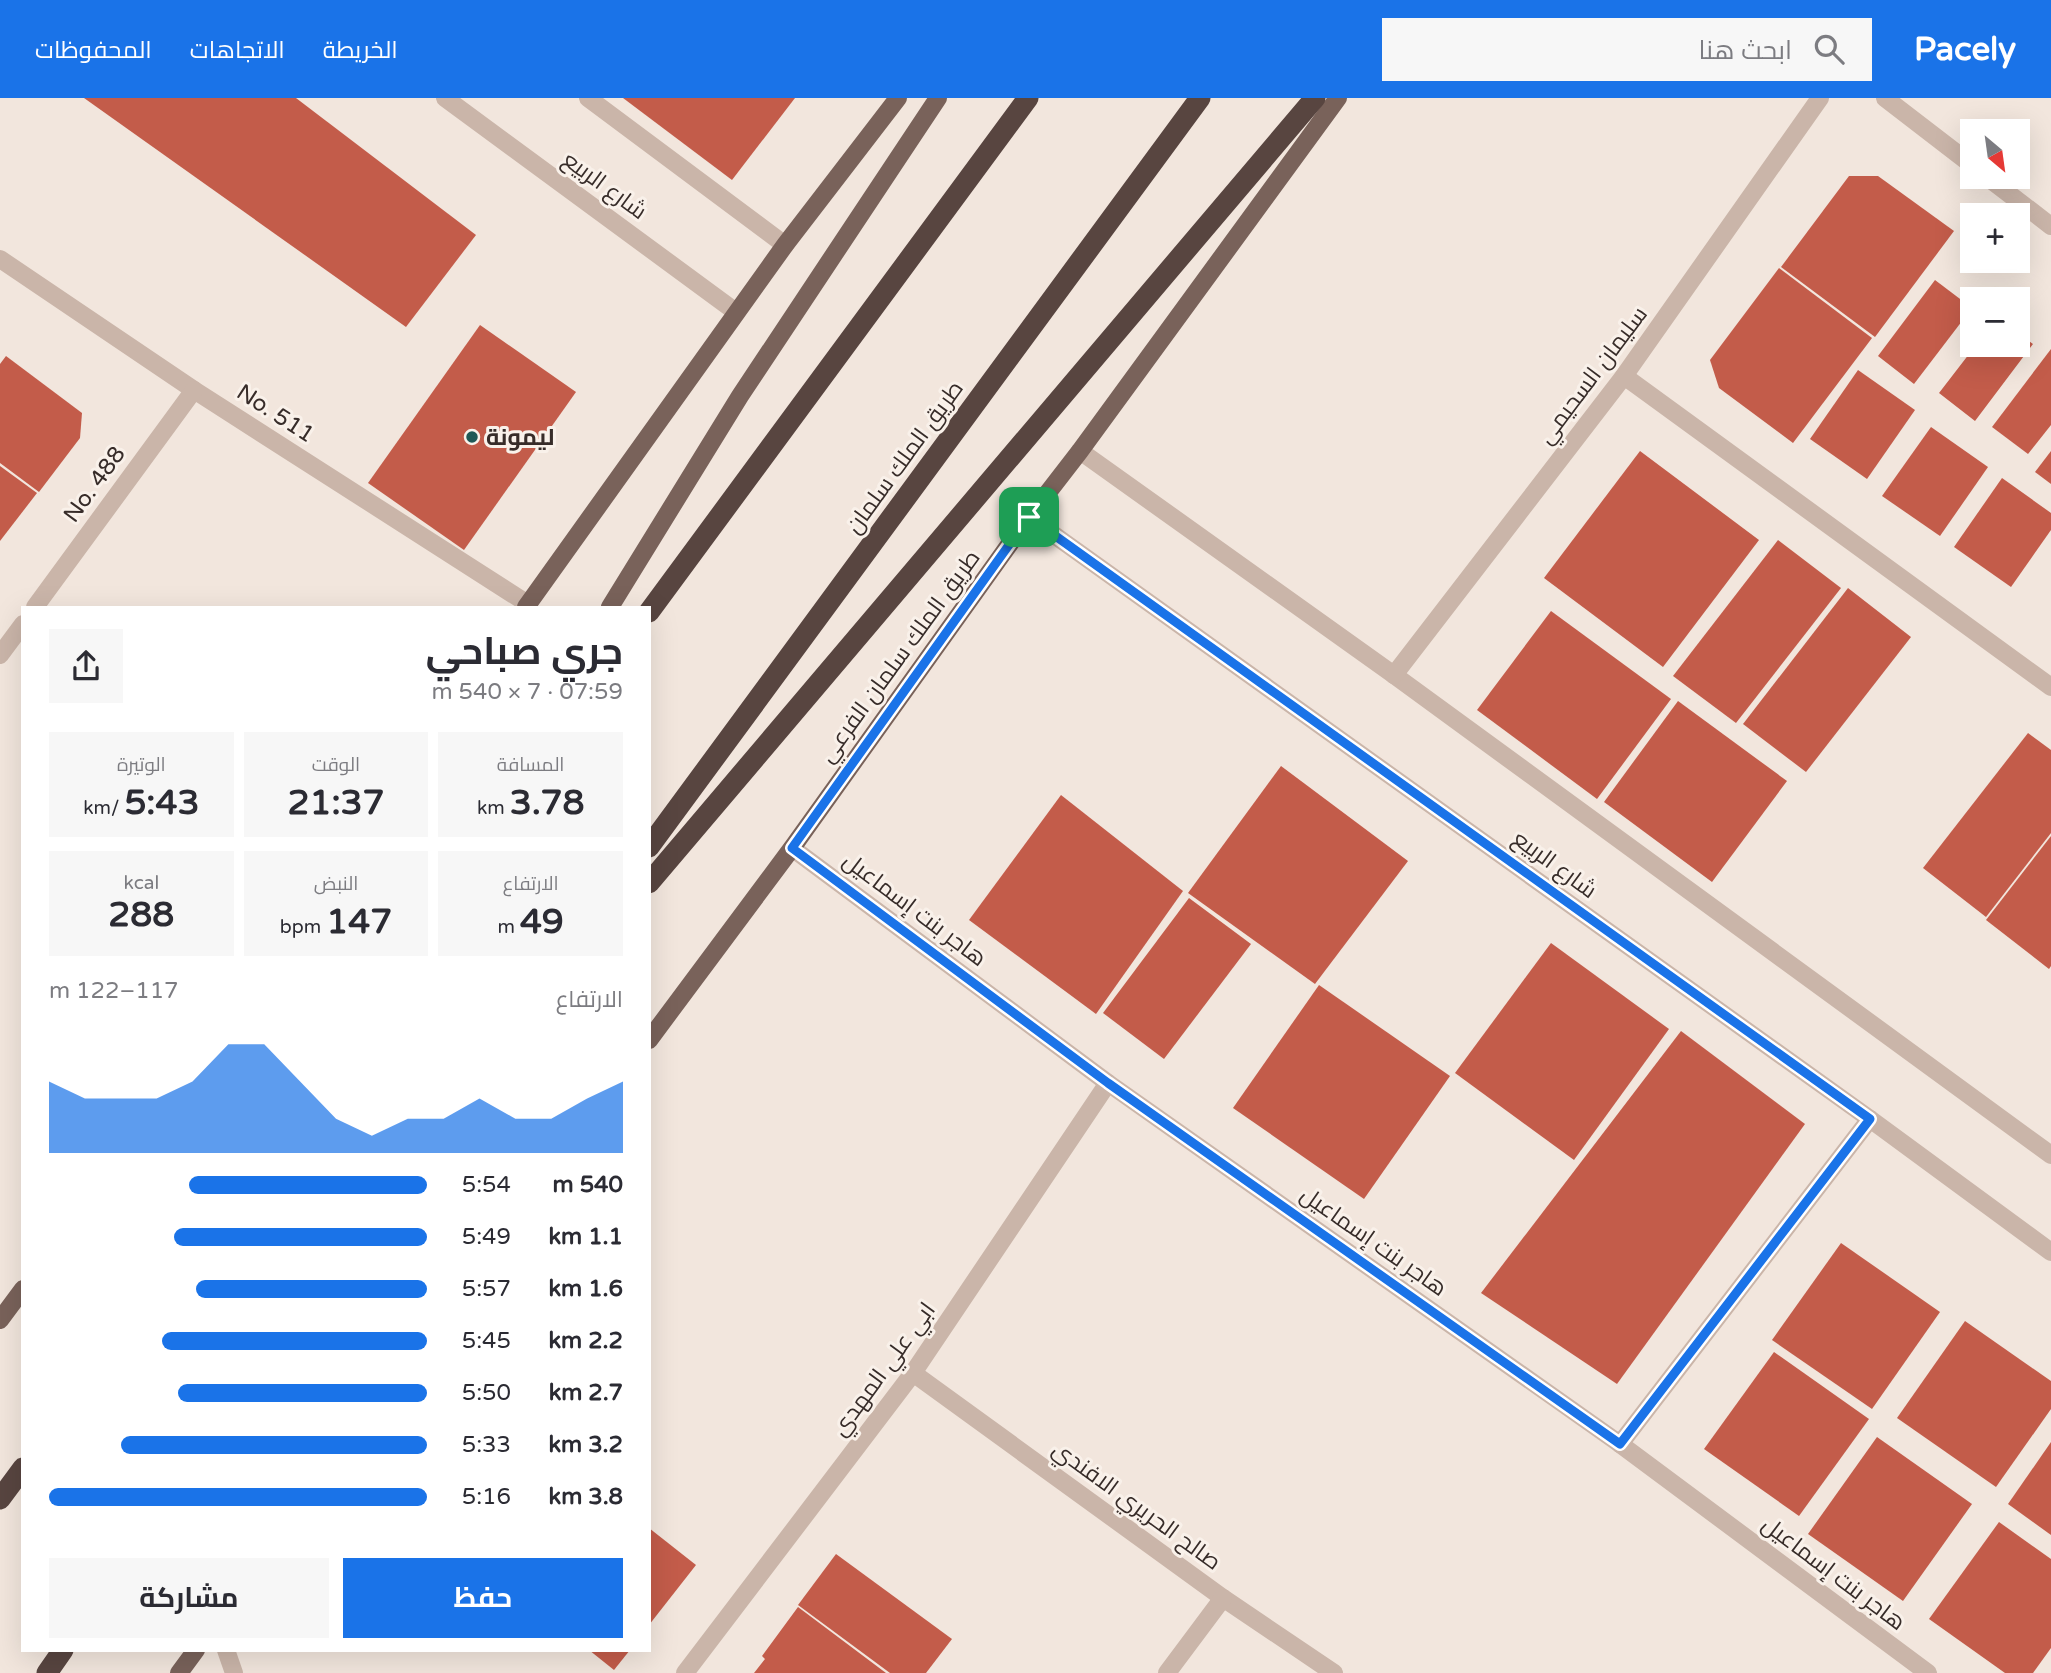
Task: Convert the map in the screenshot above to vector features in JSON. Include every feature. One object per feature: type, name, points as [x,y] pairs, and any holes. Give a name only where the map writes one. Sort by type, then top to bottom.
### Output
[{"type":"highway","points":[[651,609],[1028,98]]},
{"type":"highway","name":"طريق الملك سلمان","points":[[651,844],[1200,98]]},
{"type":"highway","points":[[651,881],[1315,98]]},
{"type":"highway","points":[[0,1500],[21,1471]]},
{"type":"highway","points":[[47,1673],[62,1652]]},
{"type":"main road","points":[[527,606],[736,312],[898,98]]},
{"type":"main road","points":[[611,606],[740,396],[937,98]]},
{"type":"main road","name":"طريق الملك سلمان الفرعي","points":[[651,1037],[1338,98]]},
{"type":"main road","points":[[0,1320],[21,1292]]},
{"type":"main road","points":[[179,1673],[195,1652]]},
{"type":"street","name":"شارع الربيع","points":[[445,98],[736,312]]},
{"type":"street","points":[[588,98],[785,245]]},
{"type":"street","name":"سليمان السحيمي","points":[[1394,676],[1624,376],[1820,98]]},
{"type":"street","points":[[1885,98],[1960,156]]},
{"type":"street","points":[[2003,189],[2051,226]]},
{"type":"street","name":"No. 511","points":[[0,259],[194,390],[527,606]]},
{"type":"street","points":[[1624,376],[2051,687]]},
{"type":"street","name":"No. 488","points":[[36,606],[194,390]]},
{"type":"street","points":[[1080,451],[1394,676],[2051,1155]]},
{"type":"street","name":"شارع الربيع","points":[[1029,517],[1870,1119],[2051,1252]]},
{"type":"street","points":[[0,655],[21,627]]},
{"type":"street","name":"هاجر بنت إسماعيل","points":[[792,848],[1108,1083],[1620,1444],[1928,1673]]},
{"type":"street","name":"ابي علي المهدي","points":[[685,1673],[914,1373],[1108,1083]]},
{"type":"street","points":[[1620,1444],[1870,1119]]},
{"type":"street","name":"صالح الحريري الافندي","points":[[914,1373],[1223,1598],[1334,1673]]},
{"type":"street","points":[[1167,1673],[1223,1598]]},
{"type":"street","points":[[227,1652],[234,1673]]},
{"type":"building","points":[[84,98],[296,98],[476,235],[406,327]]},
{"type":"building","points":[[623,98],[795,98],[732,180]]},
{"type":"building","points":[[1849,176],[1878,176],[1954,231],[1875,337],[1781,267]]},
{"type":"building","points":[[1779,268],[1872,338],[1793,443],[1719,388],[1710,360]]},
{"type":"building","points":[[1935,280],[1960,299],[1960,324],[1914,384],[1878,356]]},
{"type":"building","name":"ليمونة","points":[[480,325],[576,392],[464,550],[368,483]]},
{"type":"building","points":[[2051,349],[2051,425],[2028,454],[1992,427]]},
{"type":"building","points":[[6,356],[82,413],[80,438],[39,492],[0,463],[0,364]]},
{"type":"building","points":[[1967,357],[2023,357],[1975,421],[1939,393]]},
{"type":"building","points":[[1858,370],[1915,410],[1867,479],[1810,439]]},
{"type":"building","points":[[1931,427],[1988,467],[1940,536],[1882,496]]},
{"type":"building","points":[[1640,451],[1759,540],[1663,667],[1544,578]]},
{"type":"building","points":[[2051,451],[2051,484],[2035,472]]},
{"type":"building","points":[[0,466],[37,493],[0,541]]},
{"type":"building","points":[[2002,478],[2051,513],[2051,530],[2011,587],[1954,547]]},
{"type":"building","points":[[1778,540],[1841,588],[1736,723],[1673,676]]},
{"type":"building","points":[[1848,588],[1911,637],[1806,772],[1743,724]]},
{"type":"building","points":[[1551,611],[1671,699],[1597,799],[1477,710]]},
{"type":"building","points":[[1678,701],[1787,781],[1712,882],[1604,802]]},
{"type":"building","points":[[2028,733],[2051,750],[2051,833],[1986,917],[1923,868]]},
{"type":"building","points":[[1281,766],[1408,861],[1315,984],[1188,893]]},
{"type":"building","points":[[1061,795],[1183,891],[1096,1014],[969,920]]},
{"type":"building","points":[[2051,836],[2051,966],[2049,969],[1986,920]]},
{"type":"building","points":[[1189,898],[1251,944],[1164,1059],[1103,1013]]},
{"type":"building","points":[[1551,943],[1669,1029],[1574,1160],[1455,1073]]},
{"type":"building","points":[[1319,985],[1450,1076],[1364,1199],[1233,1108]]},
{"type":"building","points":[[1681,1031],[1805,1124],[1617,1384],[1481,1293]]},
{"type":"building","points":[[1841,1243],[1940,1312],[1872,1409],[1772,1340]]},
{"type":"building","points":[[1965,1321],[2051,1381],[2051,1409],[1996,1487],[1897,1418]]},
{"type":"building","points":[[1774,1352],[1869,1419],[1799,1516],[1704,1449]]},
{"type":"building","points":[[1877,1437],[1972,1504],[1903,1601],[1808,1534]]},
{"type":"building","points":[[2051,1442],[2051,1535],[2008,1504]]},
{"type":"building","points":[[1999,1522],[2051,1559],[2051,1648],[2033,1673],[2005,1673],[1929,1619]]},
{"type":"building","points":[[651,1530],[696,1565],[651,1622]]},
{"type":"building","points":[[836,1554],[952,1639],[926,1673],[890,1673],[798,1605]]},
{"type":"building","points":[[798,1607],[886,1673],[754,1673],[765,1659],[762,1656]]},
{"type":"building","points":[[592,1652],[628,1652],[614,1670]]},
{"type":"place","name":"ليمونة","points":[[472,437]]},
{"type":"route","points":[[1029,517],[1870,1119],[1620,1444],[1108,1083],[792,848],[1029,517]]}]
